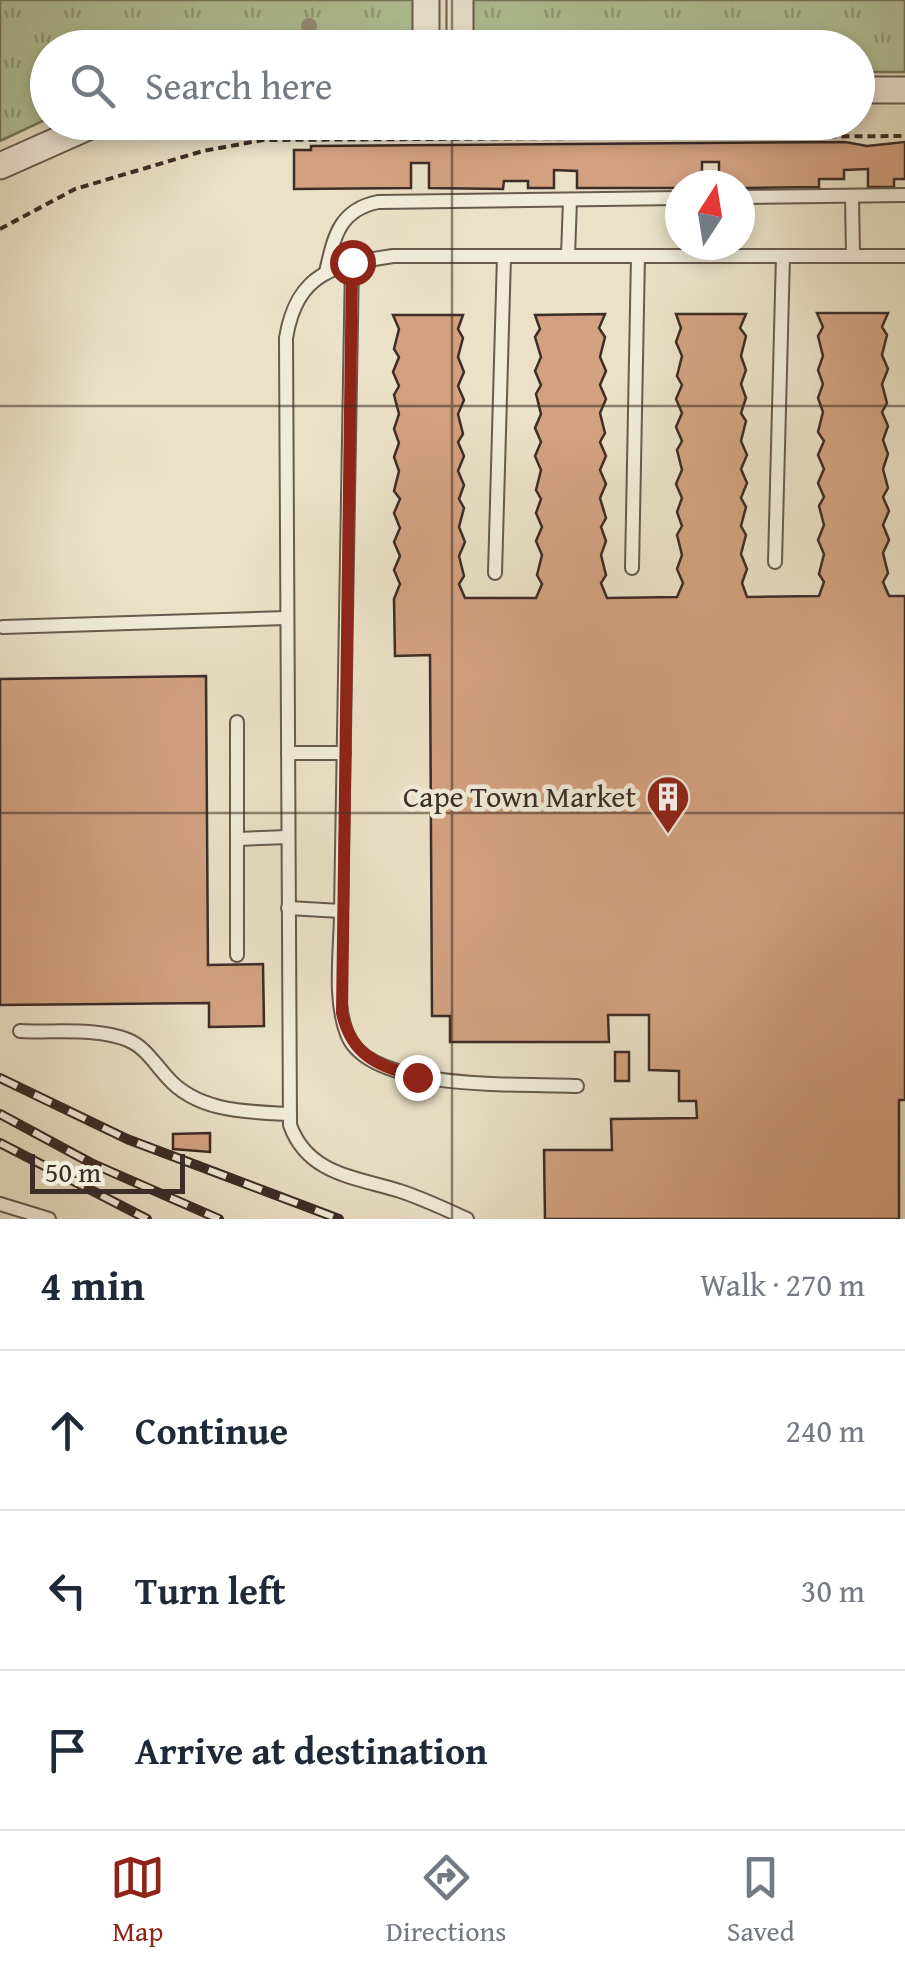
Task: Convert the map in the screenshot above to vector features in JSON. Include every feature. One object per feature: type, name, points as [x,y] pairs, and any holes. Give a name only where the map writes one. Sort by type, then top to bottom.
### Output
[{"type":"street","points":[[426,0],[426,30]]},
{"type":"street","points":[[460,0],[460,30]]},
{"type":"street","points":[[875,90],[905,90]]},
{"type":"street","points":[[0,166],[59,140]]},
{"type":"lane","points":[[852,196],[852,256]]},
{"type":"lane","points":[[755,198],[905,196]]},
{"type":"lane","points":[[326,272],[340,224],[362,206],[665,198]]},
{"type":"lane","points":[[568,256],[570,200]]},
{"type":"lane","points":[[467,1219],[421,1198],[329,1170],[296,1142],[290,1114],[286,338],[290,311],[301,291],[326,272],[352,262],[393,256],[905,256]]},
{"type":"lane","points":[[495,573],[504,256]]},
{"type":"lane","points":[[632,568],[638,256]]},
{"type":"lane","points":[[774,562],[783,256]]},
{"type":"lane","points":[[352,262],[342,911],[342,1013],[347,1036],[358,1052],[380,1066],[417,1077],[577,1086]]},
{"type":"lane","points":[[4,627],[287,618]]},
{"type":"lane","points":[[237,722],[238,955]]},
{"type":"lane","points":[[288,754],[344,753]]},
{"type":"lane","points":[[238,839],[288,838]]},
{"type":"lane","points":[[288,908],[342,911]]},
{"type":"lane","points":[[20,1031],[111,1035],[131,1041],[180,1090],[195,1098],[242,1112],[290,1114]]},
{"type":"lane","points":[[0,1204],[49,1219]]},
{"type":"path","points":[[875,136],[905,136]]},
{"type":"path","points":[[0,229],[75,189],[203,152],[262,140]]},
{"type":"green space","points":[[0,0],[415,0],[414,30],[30,30],[30,127],[0,141]]},
{"type":"green space","points":[[468,0],[905,0],[905,72],[875,72],[875,30],[469,30]]},
{"type":"building","points":[[845,142],[867,146],[905,142],[905,179],[894,179],[894,187],[868,187],[868,169],[844,170],[844,179],[819,179],[819,187],[755,188],[755,170],[719,170],[719,162],[702,162],[702,170],[665,170],[665,188],[577,188],[577,171],[554,170],[554,188],[528,188],[528,181],[504,181],[503,189],[429,188],[429,163],[411,163],[411,188],[294,189],[294,150],[311,150],[311,146]]},
{"type":"building","name":"Cape Town Market","points":[[817,313],[888,313],[882,327],[887,335],[882,355],[888,369],[882,384],[887,403],[882,412],[888,426],[883,440],[888,454],[883,469],[888,488],[883,497],[889,511],[883,525],[889,540],[883,553],[888,573],[883,582],[889,596],[905,596],[905,1100],[899,1100],[899,1219],[545,1219],[544,1150],[612,1150],[611,1119],[697,1118],[696,1101],[679,1101],[679,1071],[649,1070],[649,1015],[608,1015],[609,1042],[450,1042],[450,1016],[432,1016],[430,655],[395,656],[394,599],[400,584],[394,570],[400,556],[394,542],[400,528],[394,513],[400,499],[394,491],[399,471],[394,457],[399,443],[394,429],[399,414],[394,395],[399,386],[393,372],[399,357],[394,349],[399,329],[393,315],[463,315],[458,329],[463,338],[458,357],[464,372],[458,386],[464,400],[458,414],[463,434],[458,442],[464,456],[458,471],[464,485],[459,499],[464,508],[459,527],[465,542],[459,556],[464,576],[459,584],[465,598],[536,598],[542,584],[537,575],[542,555],[536,541],[542,527],[536,513],[541,499],[536,490],[541,470],[535,456],[541,442],[535,428],[541,414],[536,394],[541,385],[535,371],[541,357],[535,337],[540,329],[535,315],[605,314],[599,328],[605,337],[600,357],[606,371],[600,385],[606,399],[600,413],[605,433],[600,442],[606,456],[600,470],[606,484],[600,498],[606,518],[601,527],[606,541],[601,555],[606,575],[601,583],[607,598],[677,597],[683,583],[677,569],[682,555],[677,535],[682,526],[677,512],[682,498],[676,484],[682,470],[677,450],[682,441],[676,427],[682,413],[676,399],[682,385],[677,376],[682,356],[676,342],[681,328],[676,314],[746,314],[740,328],[746,336],[741,356],[746,370],[741,384],[746,398],[741,413],[746,421],[741,441],[747,455],[741,469],[747,483],[741,498],[746,507],[741,526],[746,535],[741,554],[747,569],[742,583],[747,597],[819,596],[824,582],[819,574],[824,554],[818,540],[824,525],[819,506],[824,497],[818,483],[824,469],[818,455],[824,441],[818,432],[823,412],[818,398],[823,384],[818,370],[823,356],[818,336],[823,327]]},
{"type":"building","points":[[206,676],[208,965],[263,964],[264,1026],[209,1027],[209,1003],[0,1005],[0,679]]},
{"type":"building","points":[[615,1052],[629,1052],[629,1081],[615,1081]]},
{"type":"building","points":[[210,1133],[210,1152],[173,1149],[173,1134]]},
{"type":"railway","points":[[0,1078],[127,1139],[339,1219]]},
{"type":"railway","points":[[0,1114],[91,1163],[219,1219]]},
{"type":"railway","points":[[0,1143],[147,1219]]},
{"type":"place","name":"Cape Town Market","points":[[668,835]]},
{"type":"route","points":[[352,262],[342,1013],[347,1036],[358,1052],[380,1066],[417,1077]]}]
